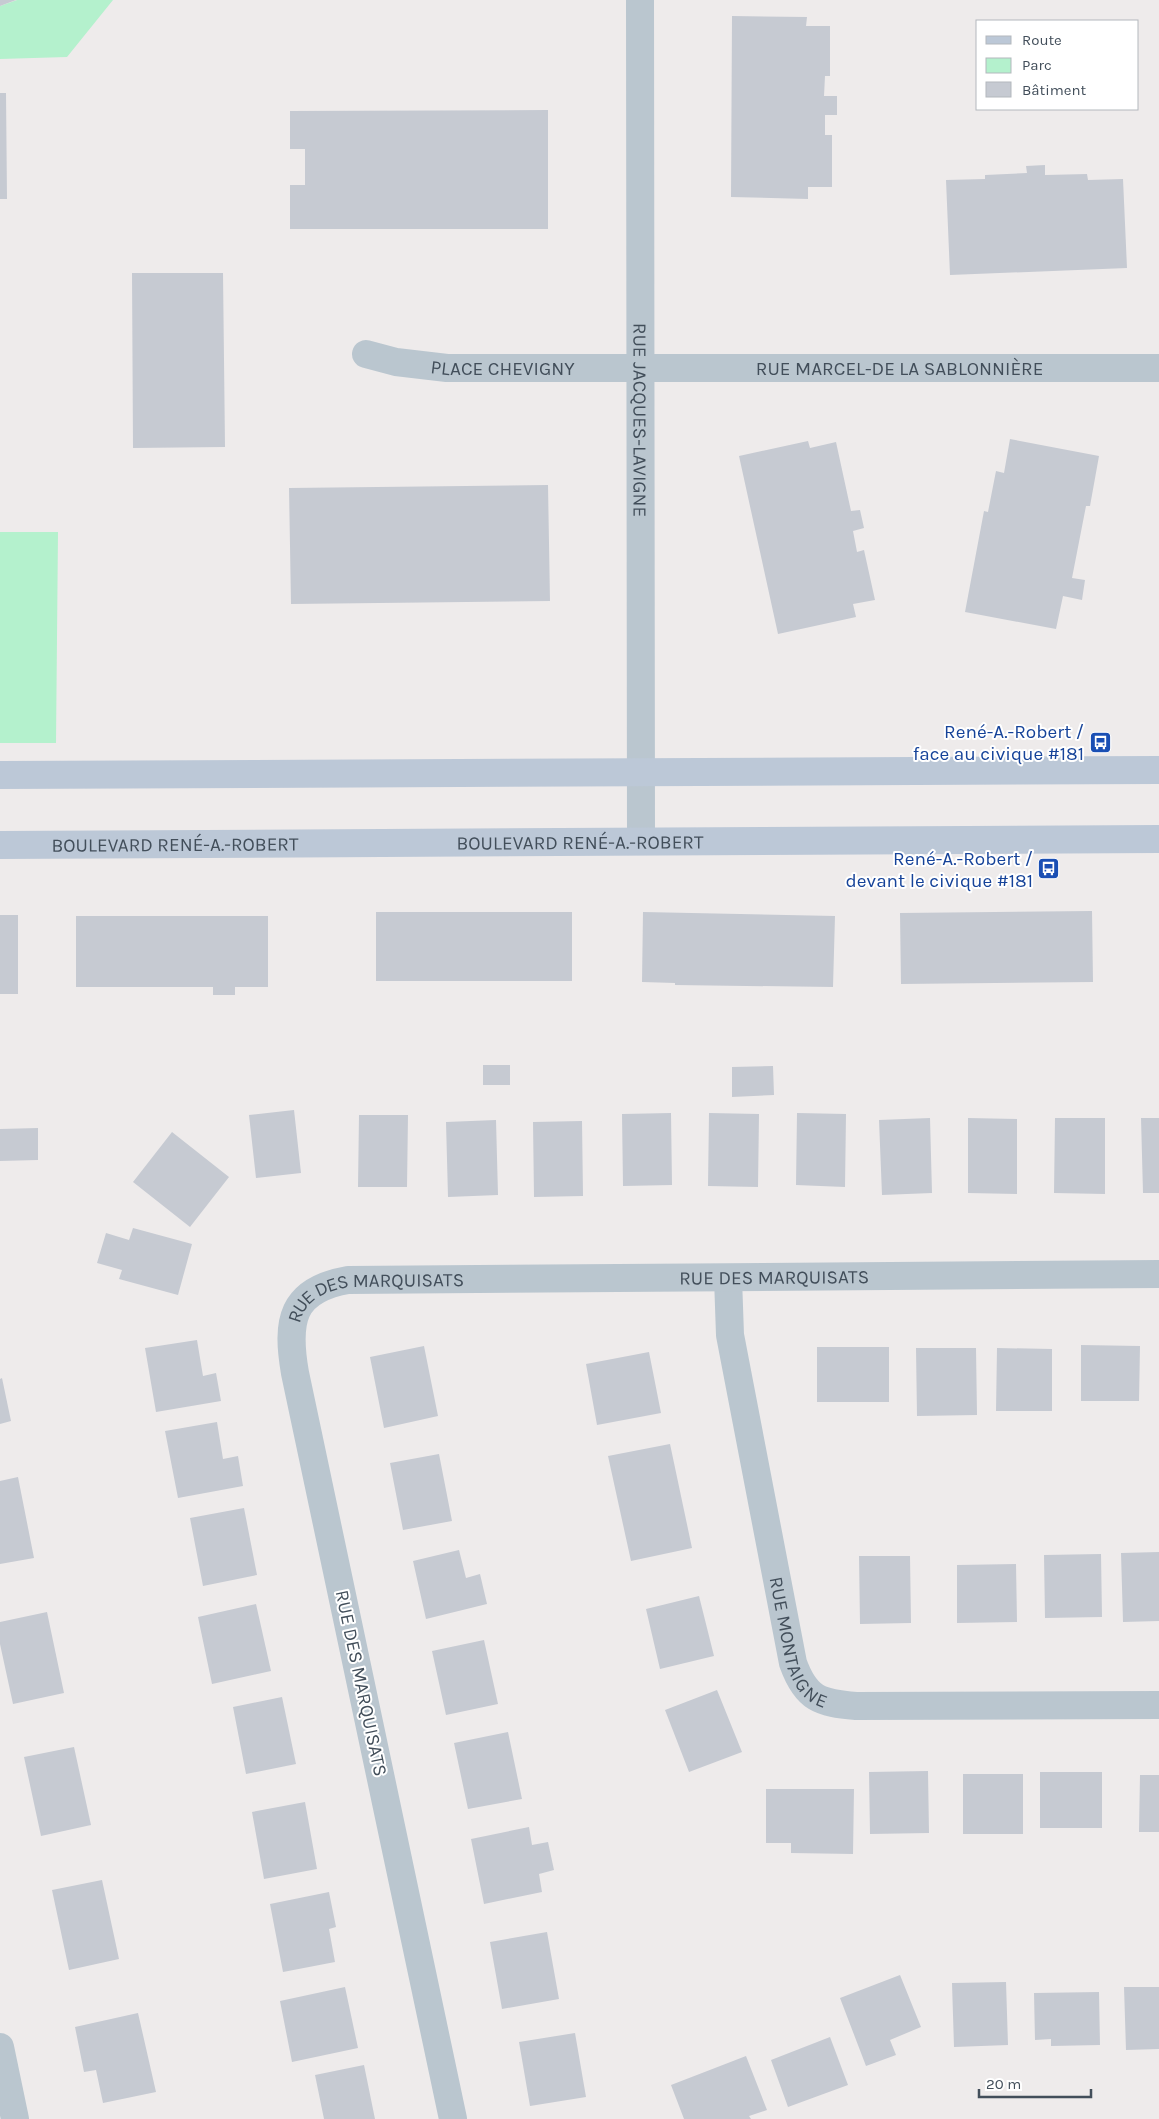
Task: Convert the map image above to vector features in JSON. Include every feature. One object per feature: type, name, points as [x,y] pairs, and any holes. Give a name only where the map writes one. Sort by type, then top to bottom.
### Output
[{"type":"street","name":"RUE JACQUES-LAVIGNE","points":[[640,0],[641,841]]},
{"type":"street","name":"PLACE CHEVIGNY","points":[[366,354],[396,362],[432,368],[639,370]]},
{"type":"street","name":"RUE MARCEL-DE LA SABLONNIÈRE","points":[[639,370],[1159,368]]},
{"type":"street","points":[[0,774],[1159,770]]},
{"type":"street","name":"BOULEVARD RENÉ-A.-ROBERT","points":[[0,844],[1159,839]]},
{"type":"street","name":"RUE DES MARQUISATS","points":[[453,2119],[295,1373],[291,1340],[296,1312],[301,1303],[315,1290],[332,1283],[348,1280],[1159,1274]]},
{"type":"street","name":"RUE MONTAIGNE","points":[[728,1278],[730,1335],[793,1663],[798,1677],[815,1698],[827,1702],[856,1706],[1159,1705]]},
{"type":"street","points":[[0,2047],[15,2119]]},
{"type":"green space","points":[[17,0],[113,0],[67,57],[0,59],[0,6]]},
{"type":"green space","points":[[0,532],[58,532],[56,743],[0,743]]},
{"type":"building","points":[[0,0],[16,0],[0,6]]},
{"type":"building","points":[[732,16],[807,17],[806,26],[830,26],[830,76],[825,76],[824,96],[837,96],[837,115],[825,115],[825,135],[832,135],[832,187],[808,187],[808,199],[731,197]]},
{"type":"building","points":[[0,93],[6,93],[7,199],[0,199]]},
{"type":"building","points":[[548,110],[548,229],[290,229],[290,185],[305,185],[305,149],[290,149],[290,111]]},
{"type":"building","points":[[1045,165],[1045,175],[1087,174],[1088,180],[1123,179],[1127,268],[950,275],[946,180],[985,179],[985,175],[1027,173],[1026,166]]},
{"type":"building","points":[[132,273],[223,273],[225,447],[133,448]]},
{"type":"building","points":[[1010,439],[1099,456],[1090,506],[1086,506],[1072,578],[1085,580],[1082,600],[1063,596],[1056,629],[965,612],[984,511],[988,512],[996,471],[1004,473]]},
{"type":"building","points":[[808,441],[810,448],[836,442],[851,511],[860,510],[864,528],[853,531],[857,552],[864,550],[875,600],[853,604],[856,617],[778,634],[739,456]]},
{"type":"building","points":[[548,485],[550,601],[291,604],[289,488]]},
{"type":"building","points":[[1092,911],[1093,982],[901,984],[900,913]]},
{"type":"building","points":[[376,912],[572,912],[572,981],[376,981]]},
{"type":"building","points":[[643,912],[835,916],[833,987],[675,985],[675,983],[642,982]]},
{"type":"building","points":[[0,915],[18,915],[18,994],[0,994]]},
{"type":"building","points":[[76,916],[268,916],[268,987],[235,987],[235,995],[213,995],[213,987],[76,987]]},
{"type":"building","points":[[483,1065],[510,1065],[510,1085],[483,1085]]},
{"type":"building","points":[[773,1066],[774,1095],[732,1097],[732,1067]]},
{"type":"building","points":[[294,1110],[301,1173],[256,1178],[249,1115]]},
{"type":"building","points":[[671,1113],[672,1185],[623,1186],[622,1114]]},
{"type":"building","points":[[709,1113],[759,1114],[758,1187],[708,1186]]},
{"type":"building","points":[[797,1113],[846,1114],[845,1187],[796,1185]]},
{"type":"building","points":[[359,1115],[408,1115],[407,1187],[358,1187]]},
{"type":"building","points":[[930,1118],[932,1193],[882,1195],[879,1120]]},
{"type":"building","points":[[968,1118],[1017,1119],[1017,1194],[968,1193]]},
{"type":"building","points":[[1055,1118],[1105,1118],[1105,1194],[1054,1193]]},
{"type":"building","points":[[1141,1118],[1159,1118],[1159,1193],[1143,1193]]},
{"type":"building","points":[[496,1120],[498,1195],[448,1197],[446,1122]]},
{"type":"building","points":[[582,1121],[583,1196],[534,1197],[533,1122]]},
{"type":"building","points":[[38,1128],[38,1160],[0,1161],[0,1129]]},
{"type":"building","points":[[172,1132],[229,1177],[190,1227],[133,1182]]},
{"type":"building","points":[[133,1228],[192,1244],[178,1295],[119,1279],[122,1270],[97,1263],[106,1233],[129,1240]]},
{"type":"building","points":[[197,1340],[203,1376],[216,1373],[221,1401],[156,1412],[145,1348]]},
{"type":"building","points":[[1081,1345],[1140,1346],[1139,1401],[1081,1401]]},
{"type":"building","points":[[424,1346],[438,1416],[384,1428],[370,1357]]},
{"type":"building","points":[[817,1347],[889,1347],[889,1402],[817,1402]]},
{"type":"building","points":[[916,1348],[976,1348],[977,1415],[917,1416]]},
{"type":"building","points":[[997,1348],[1052,1349],[1052,1411],[996,1411]]},
{"type":"building","points":[[649,1352],[661,1413],[597,1425],[586,1364]]},
{"type":"building","points":[[2,1378],[11,1421],[0,1424],[0,1379]]},
{"type":"building","points":[[217,1422],[223,1459],[238,1456],[243,1486],[178,1498],[165,1431]]},
{"type":"building","points":[[670,1444],[692,1548],[631,1561],[608,1456]]},
{"type":"building","points":[[439,1454],[452,1521],[403,1530],[390,1463]]},
{"type":"building","points":[[18,1477],[34,1558],[0,1564],[0,1481]]},
{"type":"building","points":[[244,1508],[257,1575],[203,1586],[190,1518]]},
{"type":"building","points":[[459,1550],[466,1578],[480,1574],[487,1604],[426,1619],[413,1561]]},
{"type":"building","points":[[1159,1552],[1159,1621],[1123,1622],[1121,1553]]},
{"type":"building","points":[[1101,1554],[1102,1617],[1045,1618],[1044,1555]]},
{"type":"building","points":[[859,1556],[910,1556],[911,1623],[860,1624]]},
{"type":"building","points":[[1016,1564],[1017,1622],[957,1623],[957,1565]]},
{"type":"building","points":[[699,1596],[714,1656],[660,1669],[646,1609]]},
{"type":"building","points":[[256,1604],[271,1671],[212,1684],[198,1617]]},
{"type":"building","points":[[47,1612],[64,1693],[13,1704],[0,1644],[0,1622]]},
{"type":"building","points":[[484,1640],[498,1704],[446,1715],[432,1651]]},
{"type":"building","points":[[717,1690],[742,1752],[689,1772],[665,1710]]},
{"type":"building","points":[[282,1697],[296,1764],[246,1774],[233,1707]]},
{"type":"building","points":[[508,1732],[522,1799],[468,1809],[454,1743]]},
{"type":"building","points":[[74,1747],[91,1825],[41,1836],[24,1757]]},
{"type":"building","points":[[928,1771],[929,1833],[870,1834],[869,1772]]},
{"type":"building","points":[[1040,1772],[1102,1772],[1102,1828],[1040,1828]]},
{"type":"building","points":[[963,1774],[1023,1774],[1023,1834],[963,1834]]},
{"type":"building","points":[[1140,1775],[1159,1775],[1159,1832],[1139,1832]]},
{"type":"building","points":[[766,1789],[854,1789],[853,1854],[791,1853],[791,1843],[766,1843]]},
{"type":"building","points":[[305,1802],[317,1869],[264,1879],[252,1812]]},
{"type":"building","points":[[529,1827],[532,1845],[548,1842],[554,1870],[539,1874],[542,1892],[484,1904],[471,1839]]},
{"type":"building","points":[[102,1880],[119,1959],[69,1970],[52,1890]]},
{"type":"building","points":[[329,1892],[336,1927],[329,1929],[335,1962],[283,1972],[270,1904]]},
{"type":"building","points":[[547,1932],[559,1999],[502,2009],[490,1942]]},
{"type":"building","points":[[900,1975],[921,2027],[890,2040],[896,2055],[866,2066],[840,1998]]},
{"type":"building","points":[[1006,1982],[1008,2045],[954,2047],[952,1983]]},
{"type":"building","points":[[345,1987],[358,2048],[292,2062],[280,2001]]},
{"type":"building","points":[[1124,1987],[1159,1987],[1159,2049],[1126,2050]]},
{"type":"building","points":[[1099,1992],[1100,2045],[1051,2046],[1051,2039],[1035,2040],[1034,1993]]},
{"type":"building","points":[[138,2013],[156,2092],[103,2103],[96,2070],[84,2072],[75,2027]]},
{"type":"building","points":[[575,2033],[586,2097],[530,2106],[519,2042]]},
{"type":"building","points":[[830,2037],[848,2085],[788,2107],[771,2060]]},
{"type":"building","points":[[746,2056],[767,2110],[749,2116],[751,2119],[684,2119],[671,2085]]},
{"type":"building","points":[[364,2065],[375,2119],[324,2119],[315,2075]]},
{"type":"place","name":"René-A.-Robert / face au civique #181","points":[[1100,742]]},
{"type":"place","name":"René-A.-Robert / devant le civique #181","points":[[1049,869]]}]
